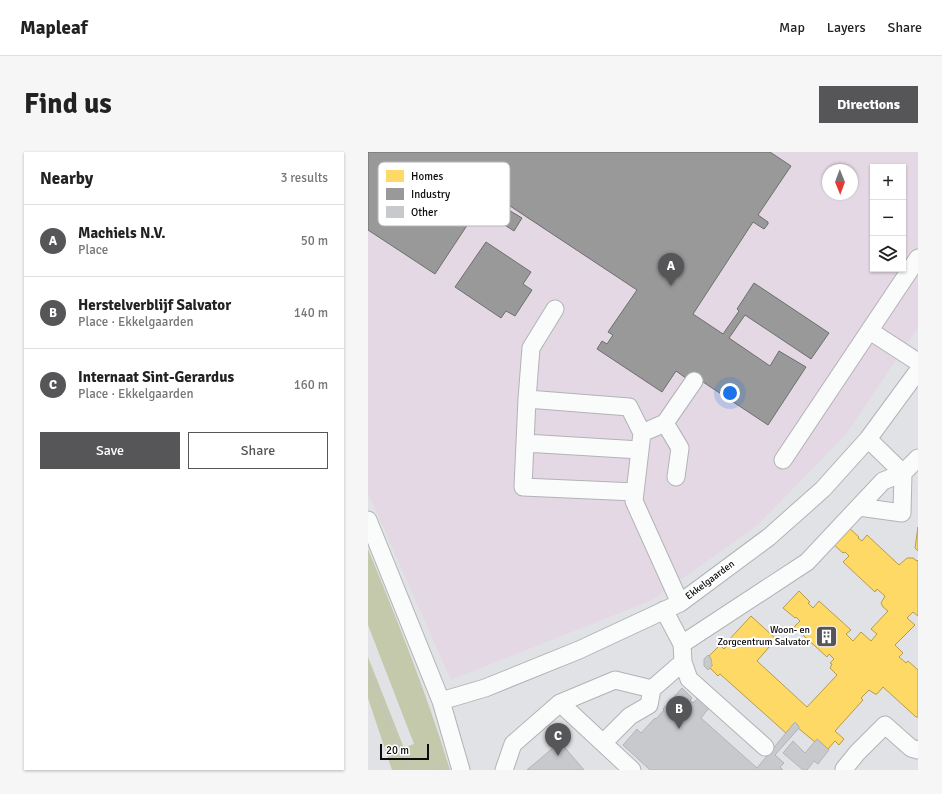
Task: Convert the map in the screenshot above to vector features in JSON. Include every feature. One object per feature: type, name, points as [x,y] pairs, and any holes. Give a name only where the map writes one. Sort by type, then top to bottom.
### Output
[{"type":"street","points":[[783,460],[918,258]]},
{"type":"street","points":[[555,309],[531,348],[523,487],[635,492]]},
{"type":"street","points":[[870,331],[918,362]]},
{"type":"street","name":"Ekkelgaarden","points":[[441,701],[485,688],[579,650],[680,603],[769,537],[823,489],[868,439],[918,371]]},
{"type":"street","points":[[642,433],[665,423],[694,381]]},
{"type":"street","points":[[527,399],[629,407],[642,433],[634,501],[680,603]]},
{"type":"street","points":[[665,423],[680,448],[676,477]]},
{"type":"street","points":[[859,507],[902,513],[903,473],[868,439]]},
{"type":"street","points":[[525,443],[640,450]]},
{"type":"street","points":[[682,644],[807,562],[884,482],[903,473],[918,458]]},
{"type":"street","points":[[368,520],[441,701],[460,770]]},
{"type":"street","points":[[664,610],[682,644],[683,662],[689,679],[765,747]]},
{"type":"street","points":[[603,743],[630,716],[649,705],[652,689],[683,662]]},
{"type":"street","points":[[504,770],[513,744],[560,703],[615,680],[652,689]]},
{"type":"street","points":[[560,703],[632,770]]},
{"type":"street","points":[[845,770],[844,769],[857,754],[885,725],[911,748],[918,750]]},
{"type":"path","points":[[368,670],[408,770]]},
{"type":"shaded area","points":[[368,152],[918,152],[918,327],[847,433],[758,525],[652,600],[451,680],[368,493]]},
{"type":"green space","points":[[368,549],[422,686],[450,770],[392,770],[368,698],[368,657],[404,748],[414,744],[368,625]]},
{"type":"building: Homes","name":"Woon- en Zorgcentrum Salvator","points":[[847,526],[862,541],[867,535],[899,565],[907,558],[918,560],[918,616],[913,612],[907,618],[915,625],[895,645],[903,653],[899,657],[906,663],[908,661],[918,670],[918,717],[916,717],[883,687],[877,694],[869,690],[861,698],[863,700],[835,731],[844,739],[839,745],[835,741],[828,749],[817,739],[815,742],[798,728],[799,727],[795,722],[786,733],[720,674],[718,676],[710,668],[712,666],[709,656],[720,645],[724,649],[728,644],[726,643],[751,616],[776,639],[757,661],[807,707],[837,675],[830,668],[832,664],[830,663],[834,659],[829,654],[827,657],[794,627],[800,621],[783,608],[799,591],[810,602],[808,603],[813,608],[819,601],[851,630],[846,634],[853,641],[861,632],[871,641],[877,634],[871,629],[888,611],[881,603],[885,596],[877,589],[875,592],[843,562],[849,556],[845,552],[843,553],[832,543]]},
{"type":"building: Homes","points":[[918,527],[918,551],[915,548]]},
{"type":"building: Industry","points":[[368,152],[770,152],[791,166],[758,215],[768,222],[768,224],[764,229],[753,222],[693,314],[723,334],[739,311],[737,309],[754,283],[829,333],[811,359],[745,315],[729,338],[770,366],[779,351],[806,367],[768,425],[694,376],[690,381],[676,371],[662,392],[597,349],[602,341],[607,344],[613,335],[608,332],[637,290],[510,206],[510,162],[378,162],[378,226],[467,226],[435,274],[368,230]]},
{"type":"building: Industry","points":[[510,211],[522,218],[514,231],[506,226],[510,226]]},
{"type":"building: Industry","points":[[486,242],[531,272],[523,284],[532,290],[515,316],[506,311],[501,318],[455,287]]},
{"type":"building: Other","points":[[708,655],[711,659],[712,666],[708,670],[704,666],[704,659]]},
{"type":"building: Other","points":[[682,688],[692,698],[690,700],[693,703],[698,698],[709,708],[701,718],[757,768],[795,722],[799,728],[775,755],[784,763],[780,767],[783,770],[650,770],[623,745],[637,729],[641,733],[655,718],[656,719]]},
{"type":"building: Other","points":[[817,739],[829,750],[818,764],[814,761],[807,770],[803,770],[783,753],[793,741],[805,753]]},
{"type":"building: Other","points":[[560,742],[584,770],[527,770]]},
{"type":"place","name":"Machiels N.V.","points":[[671,286]]},
{"type":"place","name":"Woon- en Zorgcentrum Salvator","points":[[826,636]]},
{"type":"place","name":"Herstelverblijf Salvator","points":[[679,729]]},
{"type":"place","name":"Internaat Sint-Gerardus","points":[[558,756]]}]
